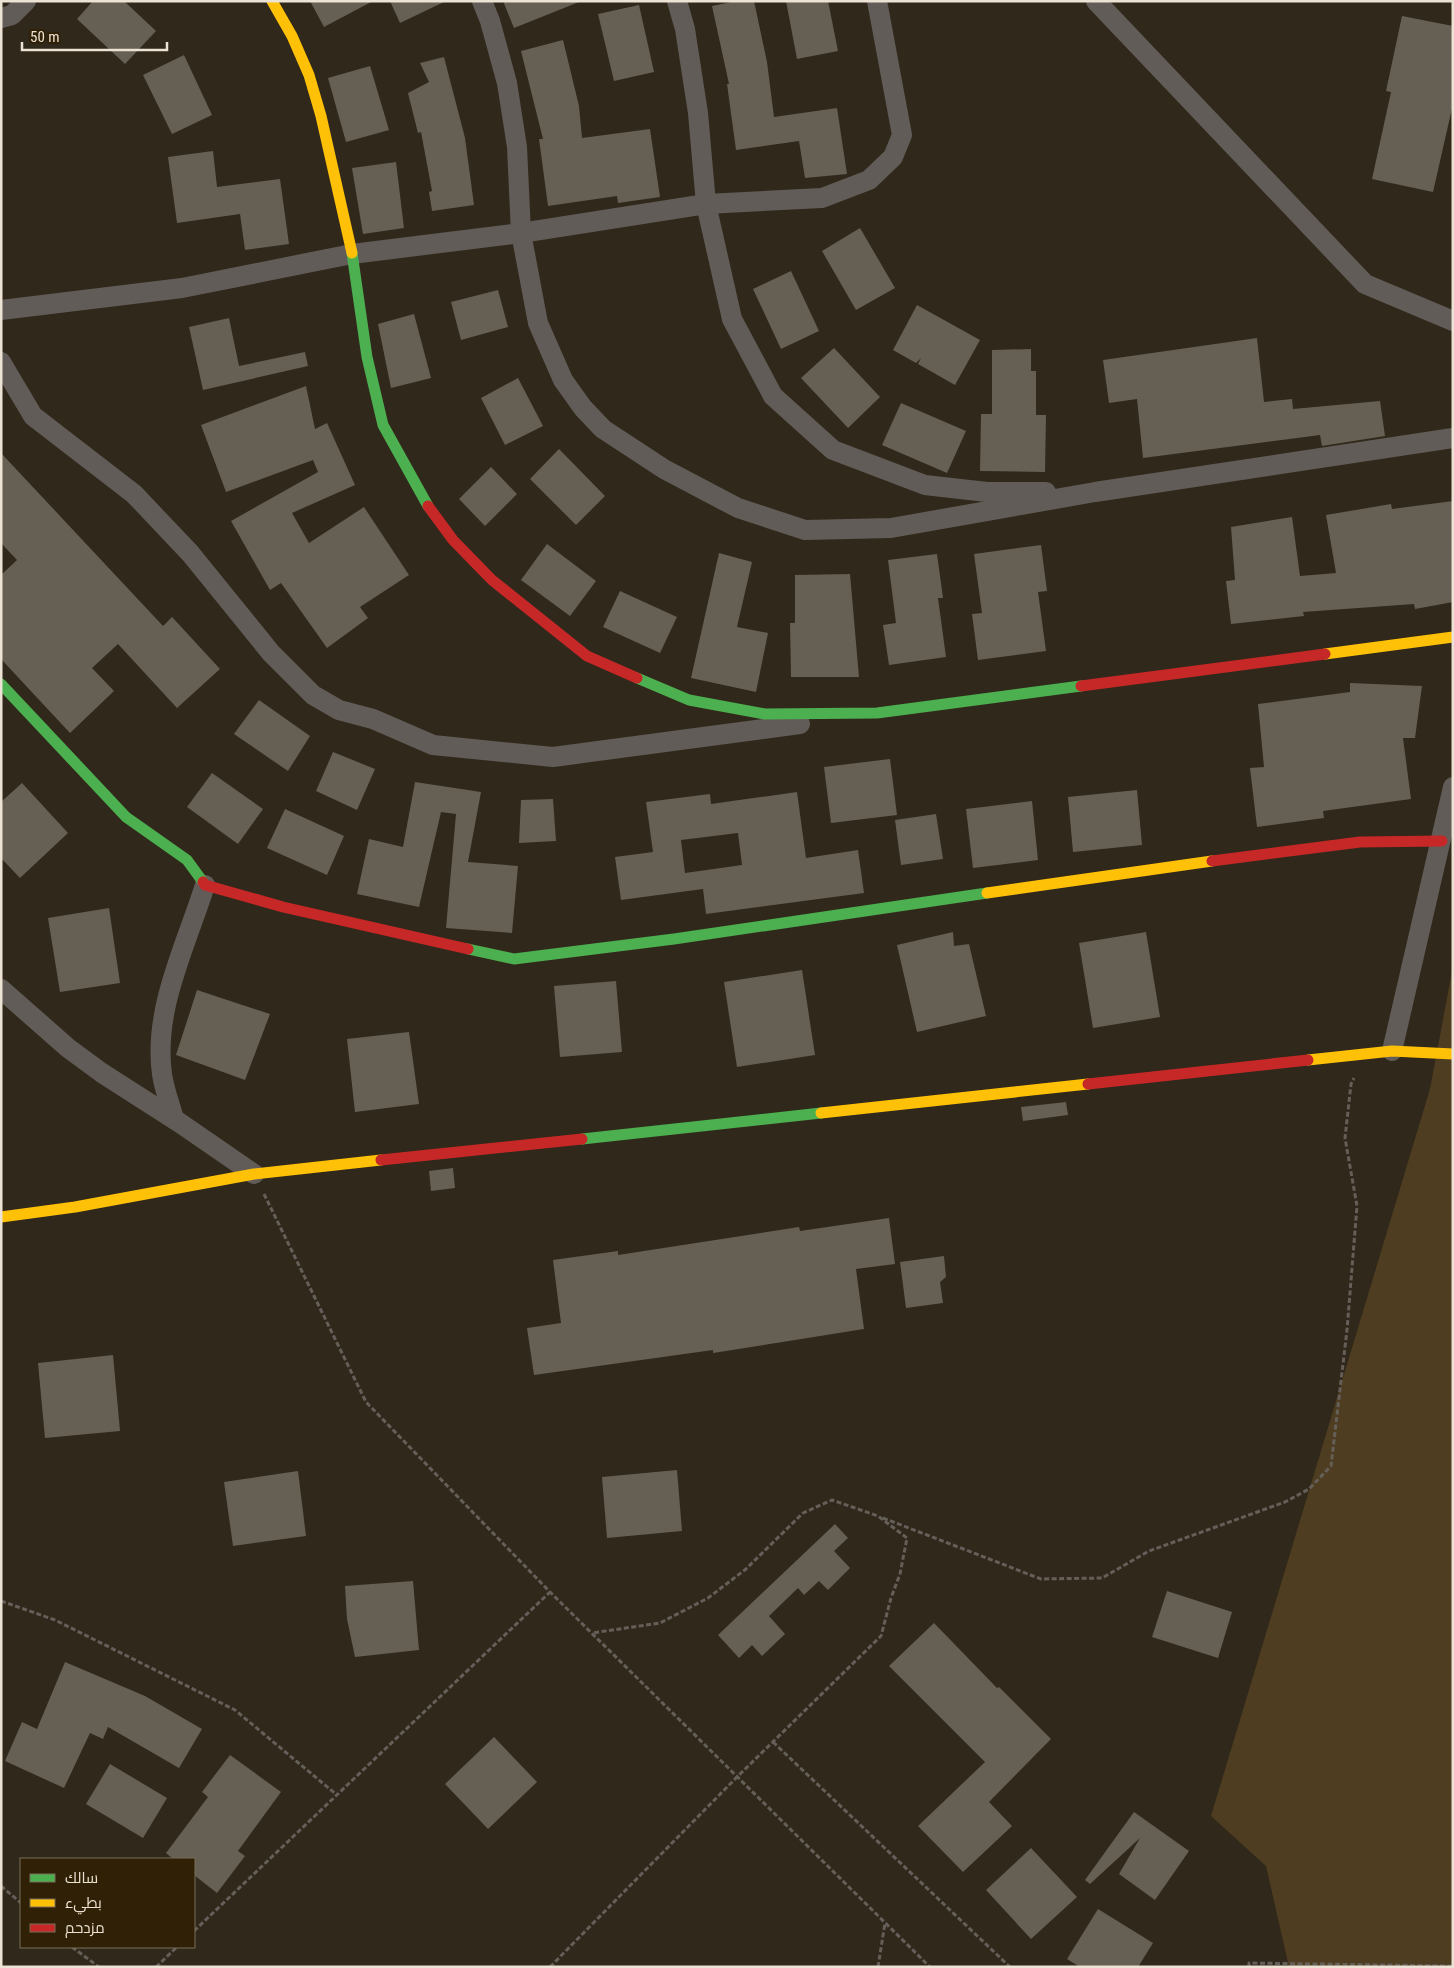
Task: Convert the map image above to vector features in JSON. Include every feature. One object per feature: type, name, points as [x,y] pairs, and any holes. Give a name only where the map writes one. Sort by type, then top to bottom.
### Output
[{"type":"street","points":[[1,18],[12,15],[26,1]]},
{"type":"street","points":[[272,1],[292,36],[309,75],[321,116],[329,159],[352,254],[366,357],[383,425],[422,498],[453,540],[492,580],[587,656],[690,700],[765,714],[877,713]]},
{"type":"street","points":[[482,1],[490,20],[507,83],[517,146],[521,234],[538,323],[564,380],[583,408],[603,430],[641,454],[738,508],[805,530],[891,528],[1095,492],[1453,438]]},
{"type":"street","points":[[677,1],[684,29],[698,113],[706,204],[732,319],[773,396],[833,450],[925,485],[987,492],[1095,492]]},
{"type":"street","points":[[1,310],[182,288],[352,254],[521,234],[706,204],[822,198],[869,180],[893,157],[902,135],[877,1]]},
{"type":"street","points":[[1096,1],[1365,284],[1453,321]]},
{"type":"street","points":[[1,362],[33,416],[134,494],[190,553],[271,653],[313,695],[339,710],[372,719],[433,745],[553,758],[1453,637]]},
{"type":"street","points":[[1,684],[126,817],[187,860],[205,885],[282,907],[514,959],[684,938],[1265,853],[1360,842],[1442,840]]},
{"type":"street","points":[[1392,1051],[1453,787]]},
{"type":"street","points":[[174,1119],[162,1075],[160,1032],[172,979],[205,885]]},
{"type":"street","points":[[1,989],[68,1048],[102,1074],[174,1119],[254,1174]]},
{"type":"street","points":[[1,1217],[75,1207],[254,1174],[1392,1051],[1453,1054]]},
{"type":"path","points":[[592,1634],[660,1624],[708,1598],[746,1569],[803,1513],[832,1500],[1041,1579],[1102,1578],[1149,1552],[1285,1502],[1309,1489],[1331,1466],[1347,1330],[1357,1206],[1346,1138],[1351,1084],[1366,1054]]},
{"type":"path","points":[[254,1174],[366,1402],[550,1592],[930,1967]]},
{"type":"path","points":[[550,1967],[737,1777],[881,1636],[891,1598],[900,1574],[907,1538],[878,1516]]},
{"type":"path","points":[[195,1930],[550,1592]]},
{"type":"path","points":[[1,1601],[55,1620],[235,1710],[337,1795]]},
{"type":"path","points":[[773,1742],[1010,1967]]},
{"type":"path","points":[[1,1886],[20,1902]]},
{"type":"path","points":[[878,1967],[885,1923]]},
{"type":"path","points":[[73,1948],[99,1967]]},
{"type":"path","points":[[156,1967],[176,1948]]},
{"type":"path","points":[[1249,1967],[1249,1964],[1453,1966]]},
{"type":"shaded area","points":[[1453,966],[1453,1967],[1289,1967],[1266,1866],[1211,1816],[1430,1089]]},
{"type":"building","points":[[93,1],[124,1],[156,31],[125,64],[77,19]]},
{"type":"building","points":[[310,1],[373,1],[324,27]]},
{"type":"building","points":[[390,1],[446,1],[400,23]]},
{"type":"building","points":[[503,1],[579,1],[579,2],[514,28]]},
{"type":"building","points":[[736,1],[754,1],[767,62],[774,117],[837,108],[847,174],[805,178],[799,141],[736,150],[727,84],[729,84],[712,6]]},
{"type":"building","points":[[786,1],[828,1],[838,51],[797,59]]},
{"type":"building","points":[[639,5],[654,72],[614,81],[598,14]]},
{"type":"building","points":[[1402,16],[1453,26],[1453,104],[1433,192],[1372,179],[1391,92],[1386,91]]},
{"type":"building","points":[[563,40],[579,106],[582,138],[650,129],[660,197],[618,203],[617,196],[548,206],[539,139],[543,139],[521,51]]},
{"type":"building","points":[[184,55],[212,115],[172,134],[143,75]]},
{"type":"building","points":[[444,57],[465,138],[474,205],[432,211],[429,192],[432,191],[421,132],[418,133],[408,93],[429,82],[420,63]]},
{"type":"building","points":[[370,66],[389,130],[346,142],[328,78]]},
{"type":"building","points":[[213,151],[217,187],[280,179],[289,244],[245,250],[240,214],[177,223],[168,157]]},
{"type":"building","points":[[396,162],[404,228],[363,234],[352,168]]},
{"type":"building","points":[[860,228],[895,288],[856,310],[822,251]]},
{"type":"building","points":[[791,271],[819,331],[781,349],[753,289]]},
{"type":"building","points":[[498,290],[508,327],[461,340],[451,302]]},
{"type":"building","points":[[917,305],[980,340],[955,385],[918,364],[921,358],[916,363],[893,350]]},
{"type":"building","points":[[414,314],[431,378],[391,388],[378,324]]},
{"type":"building","points":[[229,318],[239,366],[305,352],[308,366],[203,390],[189,327]]},
{"type":"building","points":[[1257,338],[1264,402],[1292,399],[1293,409],[1380,401],[1385,436],[1322,446],[1320,435],[1143,458],[1137,399],[1109,403],[1103,360]]},
{"type":"building","points":[[834,348],[880,397],[848,428],[801,378]]},
{"type":"building","points":[[1031,349],[1031,371],[1036,371],[1036,415],[1046,415],[1045,472],[980,471],[981,414],[992,414],[992,350]]},
{"type":"building","points":[[518,378],[543,426],[505,445],[481,398]]},
{"type":"building","points":[[306,386],[315,429],[327,423],[355,485],[292,513],[309,543],[364,507],[409,575],[360,607],[368,618],[327,648],[281,583],[270,590],[231,521],[318,472],[313,460],[226,492],[201,425]]},
{"type":"building","points":[[901,403],[966,431],[947,473],[882,445]]},
{"type":"building","points":[[559,449],[605,496],[576,525],[530,479]]},
{"type":"building","points":[[1,453],[163,626],[172,617],[220,669],[177,708],[118,644],[92,668],[114,691],[70,733],[1,659],[1,575],[17,560],[1,543]]},
{"type":"building","points":[[491,467],[517,494],[485,526],[459,499]]},
{"type":"building","points":[[1453,501],[1453,602],[1415,609],[1414,604],[1303,612],[1304,616],[1231,624],[1226,581],[1235,580],[1231,527],[1292,517],[1300,576],[1336,573],[1326,515],[1391,504],[1392,509]]},
{"type":"building","points":[[547,544],[596,581],[570,616],[521,580]]},
{"type":"building","points":[[1041,545],[1047,591],[1038,592],[1046,651],[978,660],[972,614],[982,613],[974,554]]},
{"type":"building","points":[[719,553],[752,562],[737,627],[768,633],[756,692],[691,678]]},
{"type":"building","points":[[937,554],[943,598],[938,598],[946,657],[889,665],[883,625],[896,623],[888,560]]},
{"type":"building","points":[[850,574],[859,677],[791,677],[790,623],[795,623],[795,575]]},
{"type":"building","points":[[620,591],[677,617],[660,653],[603,627]]},
{"type":"building","points":[[1350,683],[1422,686],[1415,738],[1403,738],[1411,799],[1323,811],[1324,818],[1257,827],[1250,768],[1264,767],[1258,704],[1350,692]]},
{"type":"building","points":[[259,700],[310,736],[288,771],[234,734]]},
{"type":"building","points":[[333,752],[375,769],[357,810],[316,791]]},
{"type":"building","points":[[890,759],[897,815],[831,823],[824,767]]},
{"type":"building","points":[[212,773],[263,809],[238,844],[187,807]]},
{"type":"building","points":[[415,782],[481,792],[468,862],[518,866],[512,933],[446,928],[456,814],[441,812],[419,907],[357,894],[369,839],[403,847]]},
{"type":"building","points":[[22,783],[68,833],[20,878],[1,858],[1,802]]},
{"type":"building","points":[[1137,790],[1142,845],[1073,852],[1068,797]]},
{"type":"building","points":[[797,792],[806,858],[858,850],[864,893],[706,914],[703,889],[621,900],[615,857],[653,852],[646,802],[710,794],[711,804]],"holes":[[[738,833],[742,865],[685,873],[681,840]]]},
{"type":"building","points":[[553,799],[556,841],[519,843],[521,800]]},
{"type":"building","points":[[1032,801],[1038,860],[973,868],[966,809]]},
{"type":"building","points":[[285,809],[344,836],[327,875],[267,848]]},
{"type":"building","points":[[936,814],[943,859],[901,865],[895,820]]},
{"type":"building","points":[[109,908],[120,983],[60,992],[48,918]]},
{"type":"building","points":[[953,932],[954,946],[969,944],[986,1016],[917,1032],[897,945]]},
{"type":"building","points":[[1146,932],[1160,1017],[1093,1028],[1079,943]]},
{"type":"building","points":[[802,970],[815,1055],[737,1067],[724,982]]},
{"type":"building","points":[[616,981],[622,1052],[560,1057],[554,986]]},
{"type":"building","points":[[197,990],[270,1014],[245,1080],[176,1055]]},
{"type":"building","points":[[409,1032],[419,1104],[355,1112],[347,1039]]},
{"type":"building","points":[[1066,1102],[1068,1115],[1023,1121],[1021,1107]]},
{"type":"building","points":[[453,1168],[455,1188],[431,1191],[429,1171]]},
{"type":"building","points":[[889,1218],[895,1264],[856,1269],[864,1329],[713,1353],[713,1350],[534,1375],[527,1328],[561,1323],[553,1260],[618,1251],[618,1255],[799,1227],[800,1231]]},
{"type":"building","points":[[944,1256],[946,1277],[940,1282],[943,1303],[906,1308],[900,1262]]},
{"type":"building","points":[[113,1355],[120,1431],[45,1438],[38,1363]]},
{"type":"building","points":[[677,1470],[682,1531],[607,1538],[602,1477]]},
{"type":"building","points":[[298,1471],[306,1536],[233,1546],[224,1482]]},
{"type":"building","points":[[835,1524],[848,1538],[834,1551],[850,1568],[828,1590],[819,1581],[804,1595],[798,1588],[769,1616],[785,1634],[762,1656],[752,1645],[739,1658],[718,1635]]},
{"type":"building","points":[[413,1581],[419,1650],[355,1657],[347,1619],[345,1586]]},
{"type":"building","points":[[1167,1591],[1232,1612],[1218,1658],[1152,1637]]},
{"type":"building","points":[[934,1623],[997,1688],[999,1687],[1051,1739],[989,1802],[1012,1826],[963,1872],[918,1826],[985,1762],[889,1666]]},
{"type":"building","points":[[65,1662],[145,1696],[202,1729],[179,1768],[108,1727],[103,1739],[90,1733],[64,1788],[5,1761],[22,1722],[37,1729]]},
{"type":"building","points":[[494,1737],[537,1782],[488,1829],[445,1784]]},
{"type":"building","points":[[230,1755],[281,1792],[238,1851],[245,1856],[217,1893],[195,1876],[195,1858],[172,1858],[166,1853],[208,1797],[202,1792]]},
{"type":"building","points":[[110,1764],[167,1798],[143,1838],[86,1804]]},
{"type":"building","points":[[1134,1812],[1189,1851],[1155,1900],[1119,1874],[1140,1838],[1090,1884],[1085,1880]]},
{"type":"building","points":[[1031,1848],[1077,1897],[1031,1939],[986,1890]]},
{"type":"building","points":[[1098,1909],[1153,1943],[1138,1967],[1080,1967],[1067,1959]]},
{"type":"traffic: fast","points":[[352,253],[367,357],[383,425],[428,506]]},
{"type":"traffic: fast","points":[[637,678],[689,700],[765,714],[877,713],[1081,686]]},
{"type":"traffic: fast","points":[[1,684],[126,817],[187,860],[203,882]]},
{"type":"traffic: fast","points":[[468,949],[514,959],[674,939],[987,893]]},
{"type":"traffic: fast","points":[[582,1139],[821,1113]]},
{"type":"traffic: slow","points":[[272,1],[292,36],[309,75],[321,116],[352,253]]},
{"type":"traffic: slow","points":[[1325,654],[1453,637]]},
{"type":"traffic: slow","points":[[987,893],[1212,861]]},
{"type":"traffic: slow","points":[[1308,1060],[1392,1051],[1453,1054]]},
{"type":"traffic: slow","points":[[821,1113],[1088,1084]]},
{"type":"traffic: slow","points":[[1,1217],[75,1207],[254,1174],[381,1160]]},
{"type":"traffic: jam","points":[[428,506],[453,540],[492,580],[587,656],[637,678]]},
{"type":"traffic: jam","points":[[1081,686],[1325,654]]},
{"type":"traffic: jam","points":[[1212,861],[1360,842],[1442,841]]},
{"type":"traffic: jam","points":[[203,882],[205,885],[283,907],[468,949]]},
{"type":"traffic: jam","points":[[1088,1084],[1308,1060]]},
{"type":"traffic: jam","points":[[381,1160],[582,1139]]}]
